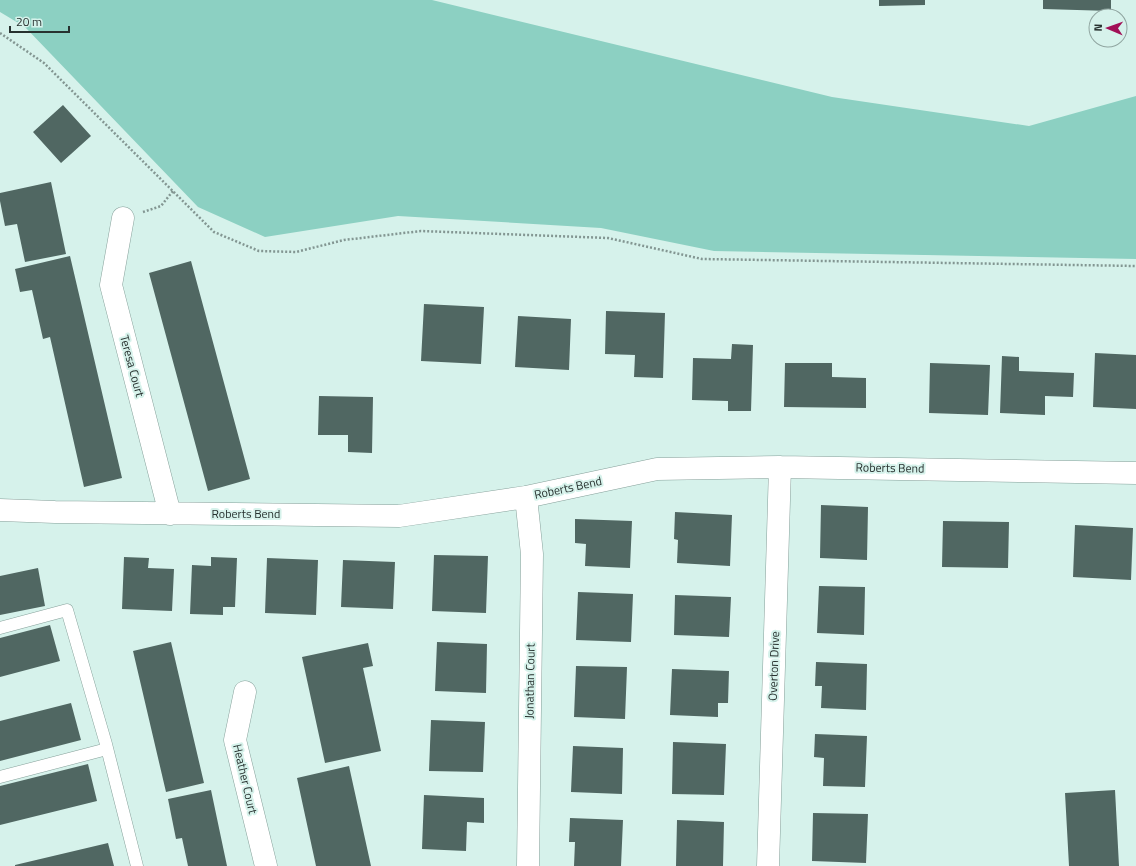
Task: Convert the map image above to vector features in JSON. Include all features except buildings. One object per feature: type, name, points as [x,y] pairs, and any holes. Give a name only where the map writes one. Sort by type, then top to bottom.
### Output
[{"type":"street","name":"Teresa Court","points":[[123,218],[111,285],[170,514]]},
{"type":"street","name":"Roberts Bend","points":[[0,510],[170,514],[399,516],[526,497],[657,469],[780,467],[1136,473]]},
{"type":"street","name":"Overton Drive","points":[[768,866],[780,467]]},
{"type":"street","name":"Jonathan Court","points":[[526,497],[532,554],[528,866]]},
{"type":"street","name":"Heather Court","points":[[245,692],[235,740],[266,866]]},
{"type":"lane","points":[[0,628],[67,610],[107,749],[138,866]]},
{"type":"lane","points":[[0,778],[107,749]]},
{"type":"path","points":[[0,33],[44,63],[214,232],[258,251],[296,252],[344,240],[421,231],[608,238],[702,259],[1136,266]]},
{"type":"path","points":[[123,218],[161,206],[173,191]]},
{"type":"green space","points":[[0,0],[432,0],[832,97],[1029,126],[1136,96],[1136,259],[714,251],[601,228],[398,216],[265,237],[198,207],[25,27],[0,12]]}]
